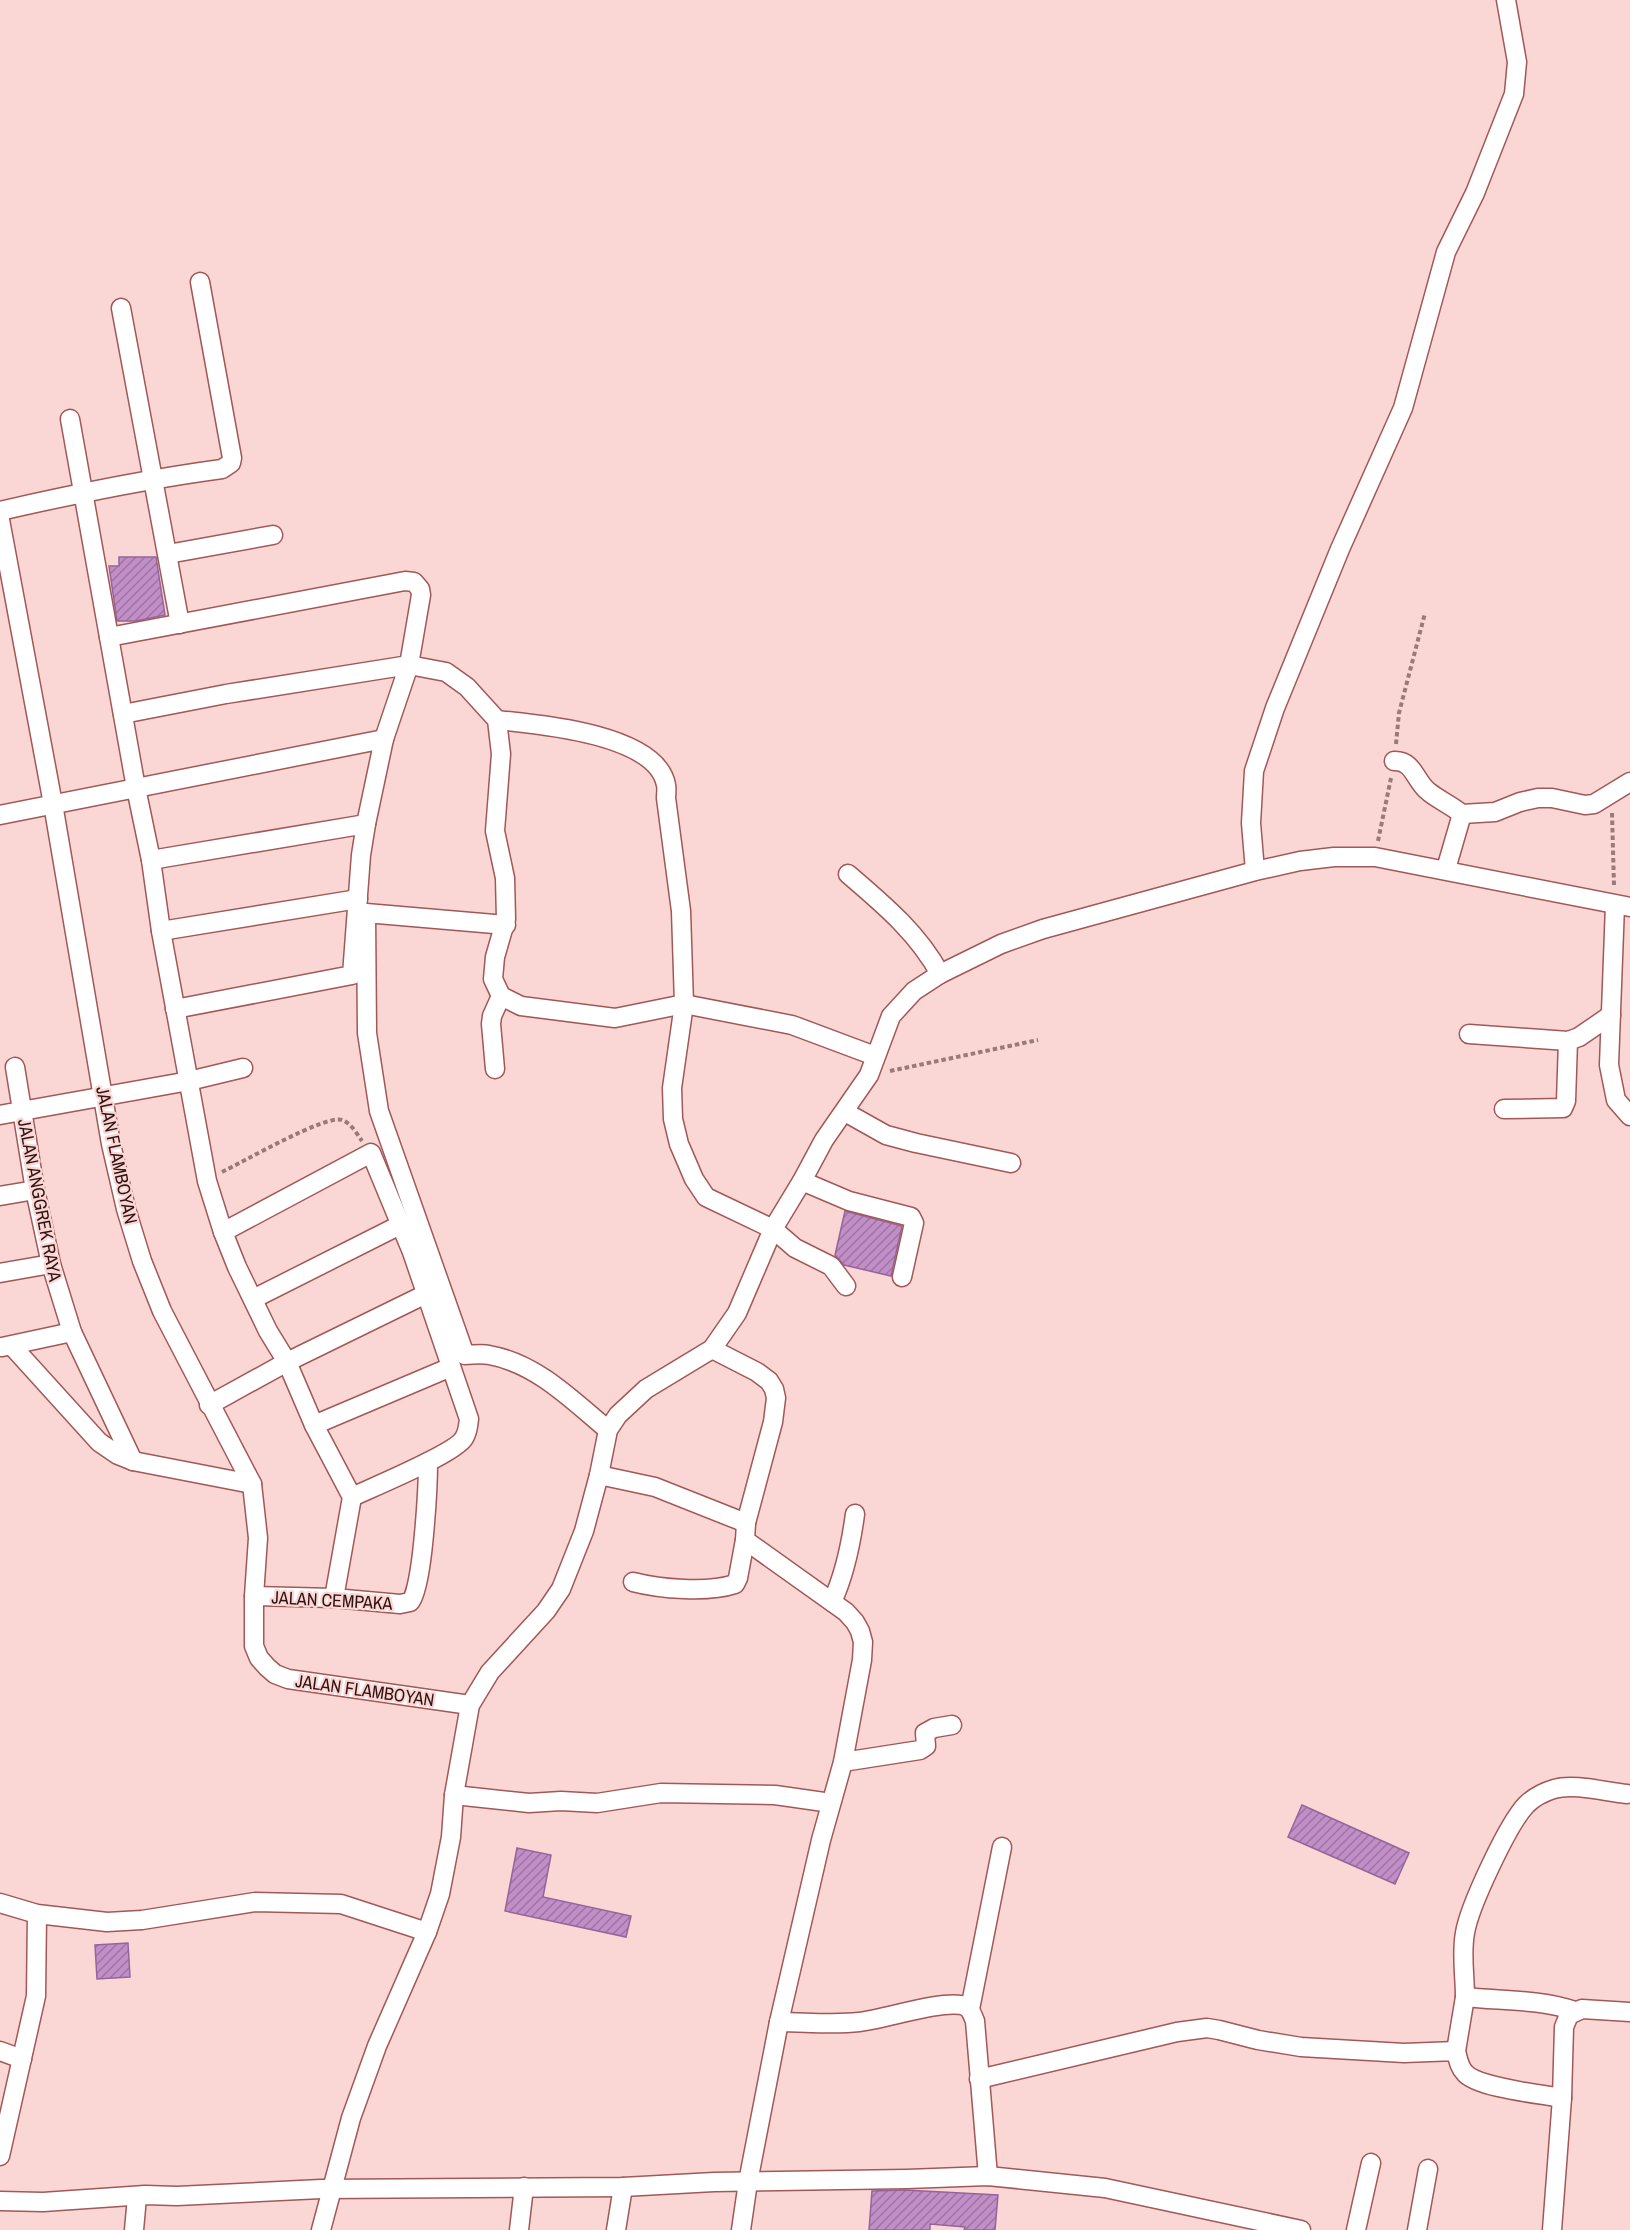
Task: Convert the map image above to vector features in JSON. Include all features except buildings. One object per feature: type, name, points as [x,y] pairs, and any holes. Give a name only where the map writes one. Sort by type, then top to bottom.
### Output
[{"type":"street","points":[[1255,871],[1251,823],[1254,771],[1275,708],[1340,549],[1403,408],[1446,252],[1475,193],[1514,94],[1517,62],[1506,0]]},
{"type":"street","points":[[0,511],[154,478],[222,469],[231,463],[232,458],[200,282]]},
{"type":"street","points":[[121,308],[180,624]]},
{"type":"street","points":[[70,419],[207,1181],[223,1232],[253,1299],[287,1362],[314,1425],[352,1497],[334,1598]]},
{"type":"street","name":"JALAN FLAMBOYAN","points":[[0,520],[53,804],[111,1144],[126,1209],[142,1261],[162,1311],[252,1484],[258,1538],[254,1596],[254,1646],[259,1658],[275,1674],[288,1679],[470,1705]]},
{"type":"street","points":[[168,554],[273,535]]},
{"type":"street","points":[[109,637],[410,581],[418,585],[421,594],[409,665],[384,739],[366,824],[361,855],[352,975],[175,1009]]},
{"type":"street","points":[[123,714],[226,694],[409,665],[446,672],[467,687],[497,720],[501,754],[495,831],[505,878],[506,925],[495,957],[493,979],[501,996],[521,1006],[615,1018],[684,1004],[792,1025],[874,1056]]},
{"type":"street","points":[[497,720],[554,726],[624,744],[647,757],[663,775],[667,785],[666,798],[681,911],[684,1004],[672,1088],[673,1119],[679,1143],[694,1179],[706,1197],[773,1229],[795,1248],[831,1266],[846,1286]]},
{"type":"street","points":[[0,815],[384,739]]},
{"type":"street","points":[[1394,761],[1407,763],[1428,792],[1462,814],[1495,812],[1538,798],[1552,798],[1585,806],[1594,804],[1630,782]]},
{"type":"street","points":[[1446,869],[1462,814]]},
{"type":"street","points":[[151,860],[366,824]]},
{"type":"street","points":[[321,2230],[351,2118],[376,2046],[427,1932],[440,1894],[451,1837],[454,1795],[470,1705],[495,1664],[546,1611],[561,1590],[584,1531],[608,1430],[618,1415],[646,1389],[712,1350],[737,1313],[773,1229],[824,1140],[868,1075],[891,1016],[914,992],[940,974],[1002,944],[1043,929],[1255,871],[1300,861],[1335,857],[1375,857],[1446,869],[1622,906],[1611,1015],[1609,1065],[1612,1086],[1619,1106],[1630,1116]]},
{"type":"street","points":[[848,874],[879,900],[909,930],[928,951],[940,974]]},
{"type":"street","points":[[161,931],[358,899]]},
{"type":"street","points":[[506,925],[366,913],[367,1033],[379,1111],[465,1356],[487,1354],[528,1368],[608,1430]]},
{"type":"street","points":[[495,1069],[491,1024],[501,996]]},
{"type":"street","points":[[1469,1034],[1568,1041],[1586,1033],[1611,1015]]},
{"type":"street","points":[[1504,1109],[1563,1107],[1566,1101],[1568,1041]]},
{"type":"street","name":"JALAN ANGGREK RAYA","points":[[15,1067],[35,1190],[51,1264],[72,1332],[133,1461]]},
{"type":"street","points":[[0,1115],[189,1081],[243,1068]]},
{"type":"street","points":[[845,1112],[886,1135],[1011,1163]]},
{"type":"street","points":[[223,1232],[371,1153],[412,1252],[467,1411],[467,1430],[464,1439],[458,1444],[428,1462],[352,1497]]},
{"type":"street","points":[[802,1181],[849,1201],[912,1217],[914,1223],[902,1277]]},
{"type":"street","points":[[0,1196],[35,1190]]},
{"type":"street","points":[[253,1299],[400,1224]]},
{"type":"street","points":[[0,1273],[51,1264]]},
{"type":"street","points":[[209,1404],[287,1362],[426,1294]]},
{"type":"street","points":[[72,1332],[31,1339],[6,1347],[99,1442],[118,1455],[133,1461],[252,1484]]},
{"type":"street","points":[[633,1582],[670,1588],[735,1584],[738,1578],[746,1531],[773,1422],[776,1398],[769,1380],[712,1350]]},
{"type":"street","points":[[314,1425],[451,1367]]},
{"type":"street","name":"JALAN CEMPAKA","points":[[254,1596],[334,1598],[400,1605],[414,1599],[426,1512],[428,1462]]},
{"type":"street","points":[[599,1475],[655,1487],[746,1531],[855,1622],[863,1642],[862,1660],[843,1762],[831,1803],[779,2022],[741,2230]]},
{"type":"street","points":[[832,1602],[846,1564],[855,1514]]},
{"type":"street","points":[[843,1762],[920,1750],[926,1746],[925,1733],[952,1725]]},
{"type":"street","points":[[1563,2098],[1487,2085],[1466,2074],[1459,2064],[1456,2051],[1465,1997],[1465,1932],[1474,1904],[1511,1825],[1527,1803],[1540,1795],[1566,1787],[1627,1794]]},
{"type":"street","points":[[454,1795],[529,1803],[561,1801],[597,1803],[660,1793],[775,1795],[831,1803]]},
{"type":"street","points":[[988,2176],[975,2021],[970,2009],[1002,1847]]},
{"type":"street","points":[[0,1903],[38,1914],[107,1922],[142,1920],[255,1902],[341,1904],[427,1932]]},
{"type":"street","points":[[0,2156],[36,1996],[38,1914]]},
{"type":"street","points":[[1465,1997],[1506,2002],[1548,2003],[1575,2011],[1597,2008],[1630,2012]]},
{"type":"street","points":[[779,2022],[856,2022],[954,2004],[961,2004],[970,2009]]},
{"type":"street","points":[[1552,2230],[1563,2098],[1564,2028],[1569,2015],[1575,2011]]},
{"type":"street","points":[[979,2079],[1177,2032],[1207,2028],[1301,2047],[1404,2053],[1456,2051]]},
{"type":"street","points":[[0,2051],[22,2059]]},
{"type":"street","points":[[1356,2230],[1371,2163]]},
{"type":"street","points":[[1418,2230],[1428,2169]]},
{"type":"street","points":[[0,2201],[44,2202],[331,2189],[623,2187],[988,2176],[1105,2188],[1244,2224],[1301,2230]]},
{"type":"street","points":[[519,2230],[524,2187]]},
{"type":"street","points":[[616,2230],[623,2187]]},
{"type":"street","points":[[134,2230],[137,2197]]},
{"type":"path","points":[[1375,857],[1394,761],[1399,713],[1425,613]]},
{"type":"path","points":[[1612,793],[1622,906]]},
{"type":"path","points":[[868,1075],[1038,1040]]},
{"type":"path","points":[[207,1181],[280,1142],[321,1123],[337,1119],[348,1124],[371,1153]]}]
